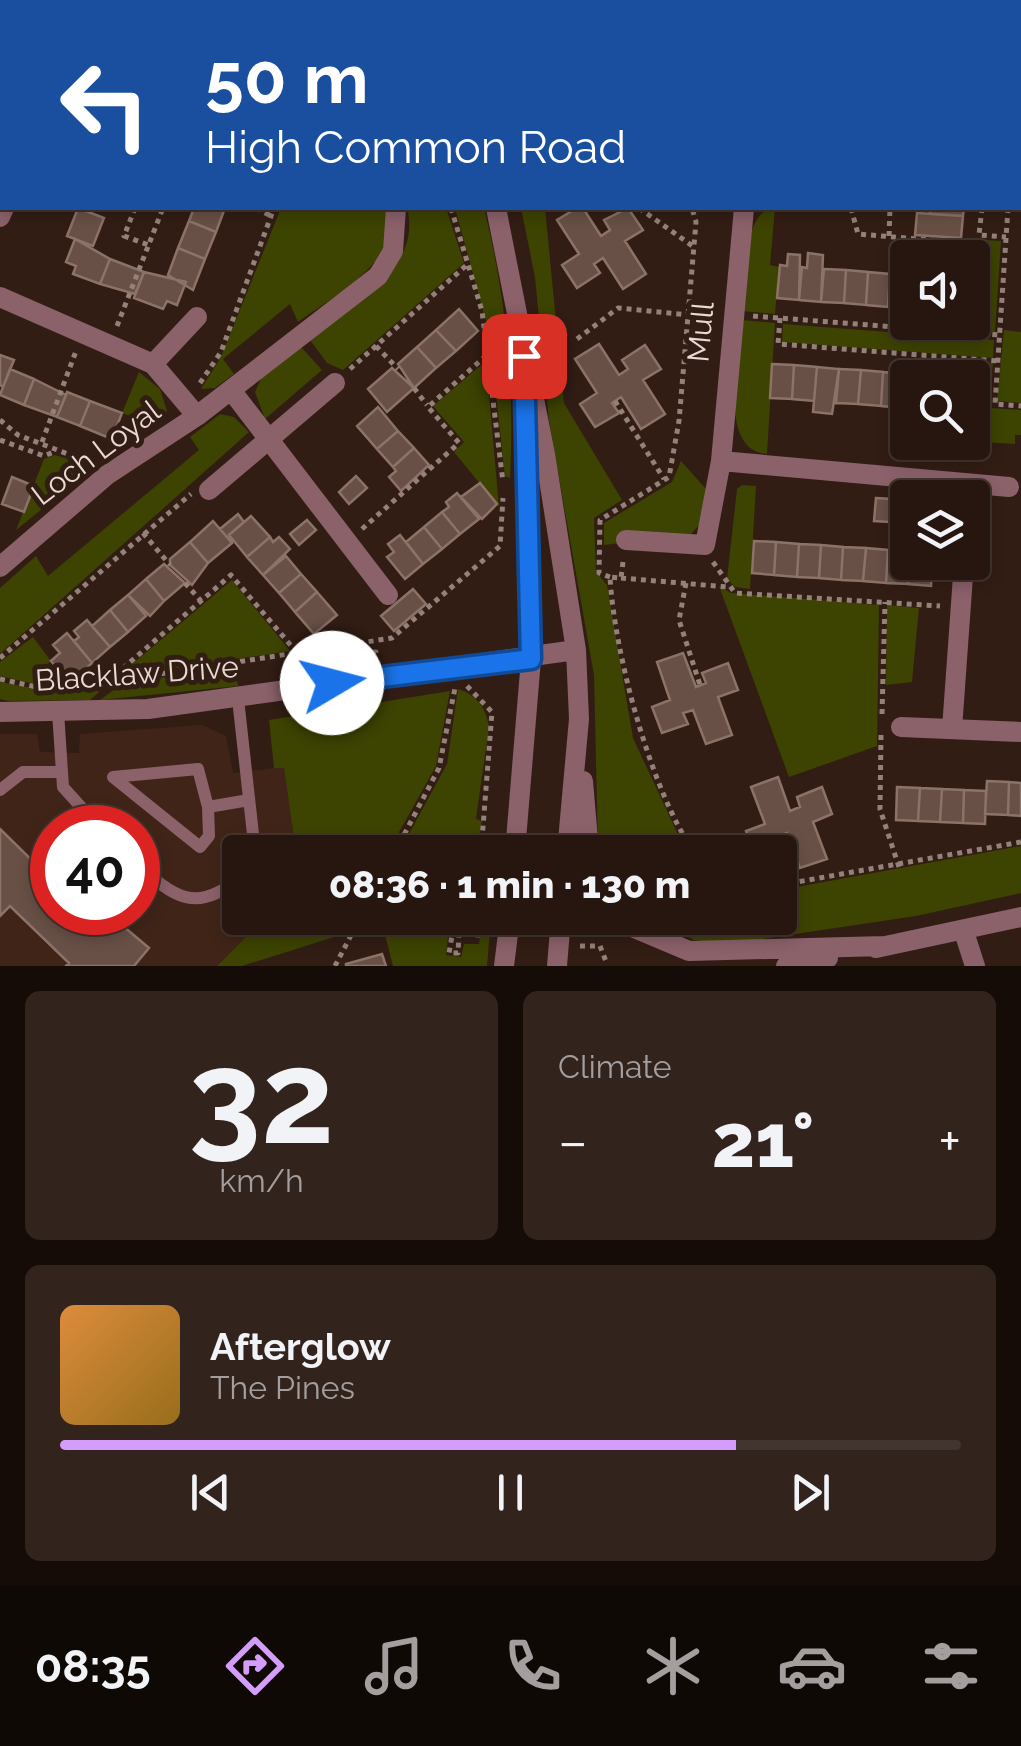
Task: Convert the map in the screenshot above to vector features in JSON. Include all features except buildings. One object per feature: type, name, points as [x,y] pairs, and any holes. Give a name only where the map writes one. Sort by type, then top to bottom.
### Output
[{"type":"street","name":"Loch Loyal","points":[[0,567],[107,475],[192,409],[232,390],[378,276],[393,251],[396,210]]},
{"type":"street","points":[[496,210],[545,454],[576,650],[588,835]]},
{"type":"street","name":"Mull","points":[[705,546],[722,461],[731,315],[744,210]]},
{"type":"street","points":[[0,296],[153,364],[192,409]]},
{"type":"street","points":[[153,364],[197,317]]},
{"type":"street","points":[[517,835],[531,659],[524,356]]},
{"type":"street","points":[[209,490],[334,382]]},
{"type":"street","points":[[232,390],[388,595]]},
{"type":"street","points":[[722,461],[890,481]]},
{"type":"street","points":[[990,488],[1009,486]]},
{"type":"street","points":[[626,540],[705,546]]},
{"type":"street","points":[[952,729],[962,580]]},
{"type":"street","name":"Blacklaw Drive","points":[[0,712],[91,713],[238,699],[576,650]]},
{"type":"street","points":[[568,835],[578,719]]},
{"type":"street","points":[[901,728],[1021,732]]},
{"type":"street","points":[[786,966],[964,932],[1021,917]]},
{"type":"street","points":[[964,932],[975,966]]},
{"type":"street","points":[[504,966],[508,935]]},
{"type":"street","points":[[557,966],[560,935]]},
{"type":"street","points":[[649,935],[689,952],[885,946]]},
{"type":"lane","points":[[238,699],[253,835]]},
{"type":"lane","points":[[58,712],[63,787],[79,805]]},
{"type":"lane","points":[[198,769],[208,806],[209,836],[200,847],[113,776],[198,769]]},
{"type":"lane","points":[[0,790],[23,772],[61,772]]},
{"type":"lane","points":[[208,806],[250,800]]},
{"type":"lane","points":[[160,885],[168,893],[196,901],[222,890]]},
{"type":"path","points":[[134,210],[124,236],[151,246]]},
{"type":"path","points":[[110,344],[162,210]]},
{"type":"path","points":[[260,210],[270,216]]},
{"type":"path","points":[[192,409],[221,352],[273,210]]},
{"type":"path","points":[[642,210],[694,248]]},
{"type":"path","points":[[693,210],[696,222],[679,421],[665,480],[600,520],[599,573],[730,587]]},
{"type":"path","points":[[852,210],[858,234],[932,240]]},
{"type":"path","points":[[889,236],[890,210]]},
{"type":"path","points":[[982,210],[979,236],[1006,236]]},
{"type":"path","points":[[1008,210],[995,404],[1021,406]]},
{"type":"path","points":[[334,382],[470,263]]},
{"type":"path","points":[[577,339],[618,308],[689,315]]},
{"type":"path","points":[[731,315],[999,335]]},
{"type":"path","points":[[780,318],[778,344],[998,360]]},
{"type":"path","points":[[42,442],[82,333]]},
{"type":"path","points":[[376,346],[398,370]]},
{"type":"path","points":[[428,406],[488,354]]},
{"type":"path","points":[[348,541],[460,443],[414,388]]},
{"type":"path","points":[[615,402],[665,480]]},
{"type":"path","points":[[0,420],[18,435],[98,465],[107,475]]},
{"type":"path","points":[[14,445],[18,435]]},
{"type":"path","points":[[0,440],[44,456],[56,451]]},
{"type":"path","points":[[0,658],[195,490],[209,490]]},
{"type":"path","points":[[143,533],[170,565]]},
{"type":"path","points":[[621,578],[626,540]]},
{"type":"path","points":[[705,546],[735,592],[960,608]]},
{"type":"path","points":[[91,713],[93,702],[111,688],[116,675],[231,574],[299,655]]},
{"type":"path","points":[[610,577],[641,737],[684,835]]},
{"type":"path","points":[[186,583],[201,602]]},
{"type":"path","points":[[686,584],[678,620],[700,685]]},
{"type":"path","points":[[403,835],[439,768],[456,684],[471,687],[492,712],[482,835]]},
{"type":"path","points":[[797,882],[1021,842]]},
{"type":"path","points":[[336,966],[352,935]]},
{"type":"path","points":[[454,935],[450,953],[458,953],[460,935]]},
{"type":"path","points":[[580,946],[600,946],[613,937]]},
{"type":"path","points":[[600,946],[607,964]]},
{"type":"shaded area","points":[[202,725],[226,736],[233,773],[284,767],[294,835],[222,835],[222,935],[248,935],[217,966],[0,966],[0,734],[37,734],[40,752],[79,753],[80,734]]},
{"type":"green space","points":[[280,210],[386,210],[390,226],[386,243],[362,275],[298,322],[290,304],[223,359],[234,374],[215,388],[201,389],[221,357]]},
{"type":"green space","points":[[407,210],[447,210],[464,263],[343,370],[327,363],[310,340],[379,285],[404,250],[409,230]]},
{"type":"green space","points":[[456,210],[484,210],[492,241],[510,376],[510,478],[505,476],[489,332]]},
{"type":"green space","points":[[521,210],[545,210],[564,403],[622,500],[594,518],[596,572],[607,585],[633,738],[678,835],[598,835],[594,675],[549,421],[535,277]]},
{"type":"green space","points":[[775,210],[770,265],[779,267],[775,314],[742,311],[747,250],[756,221],[764,212]]},
{"type":"green space","points":[[990,240],[1001,241],[995,332],[990,332]]},
{"type":"green space","points":[[742,320],[775,323],[767,454],[751,449],[741,436],[736,419]]},
{"type":"green space","points":[[783,324],[890,332],[890,340],[994,340],[993,358],[782,342]]},
{"type":"green space","points":[[1004,330],[1021,332],[1021,403],[997,401]]},
{"type":"green space","points":[[301,347],[322,370],[265,419],[255,392],[262,376]]},
{"type":"green space","points":[[486,361],[499,507],[454,452],[464,442],[433,406]]},
{"type":"green space","points":[[139,372],[160,389],[167,411],[151,424],[122,413]]},
{"type":"green space","points":[[990,408],[1021,410],[1021,435],[1015,435],[1015,444],[990,442]]},
{"type":"green space","points":[[220,414],[234,417],[249,432],[0,654],[0,588],[36,556],[48,576],[199,450],[190,437]]},
{"type":"green space","points":[[55,455],[94,467],[16,530],[44,459]]},
{"type":"green space","points":[[681,461],[706,489],[702,522],[691,534],[604,545],[604,523],[672,482]]},
{"type":"green space","points":[[742,485],[756,486],[750,589],[735,587],[727,579],[737,489]]},
{"type":"green space","points":[[232,580],[290,651],[117,677]]},
{"type":"green space","points":[[719,586],[731,593],[879,605],[877,746],[789,777]]},
{"type":"green space","points":[[887,605],[919,608],[912,682],[886,685]]},
{"type":"green space","points":[[33,637],[51,661],[33,677],[35,684],[0,676],[0,662]]},
{"type":"green space","points":[[235,668],[238,686],[100,700],[123,683]]},
{"type":"green space","points":[[0,682],[55,692],[107,685],[90,700],[8,701],[0,699]]},
{"type":"green space","points":[[458,689],[480,703],[489,727],[476,819],[482,821],[479,835],[408,835],[447,764]]},
{"type":"green space","points":[[450,691],[436,766],[397,835],[294,835],[284,768],[274,768],[269,720]]},
{"type":"green space","points":[[1021,846],[1021,893],[916,916],[797,934],[797,887]]},
{"type":"green space","points":[[248,935],[341,935],[242,966],[217,966]]},
{"type":"green space","points":[[385,935],[448,935],[446,955],[461,957],[464,944],[479,944],[480,935],[490,935],[487,966],[393,966]]},
{"type":"green space","points":[[684,935],[789,935],[729,944]]},
{"type":"route","points":[[332,683],[531,659],[524,356]]}]
